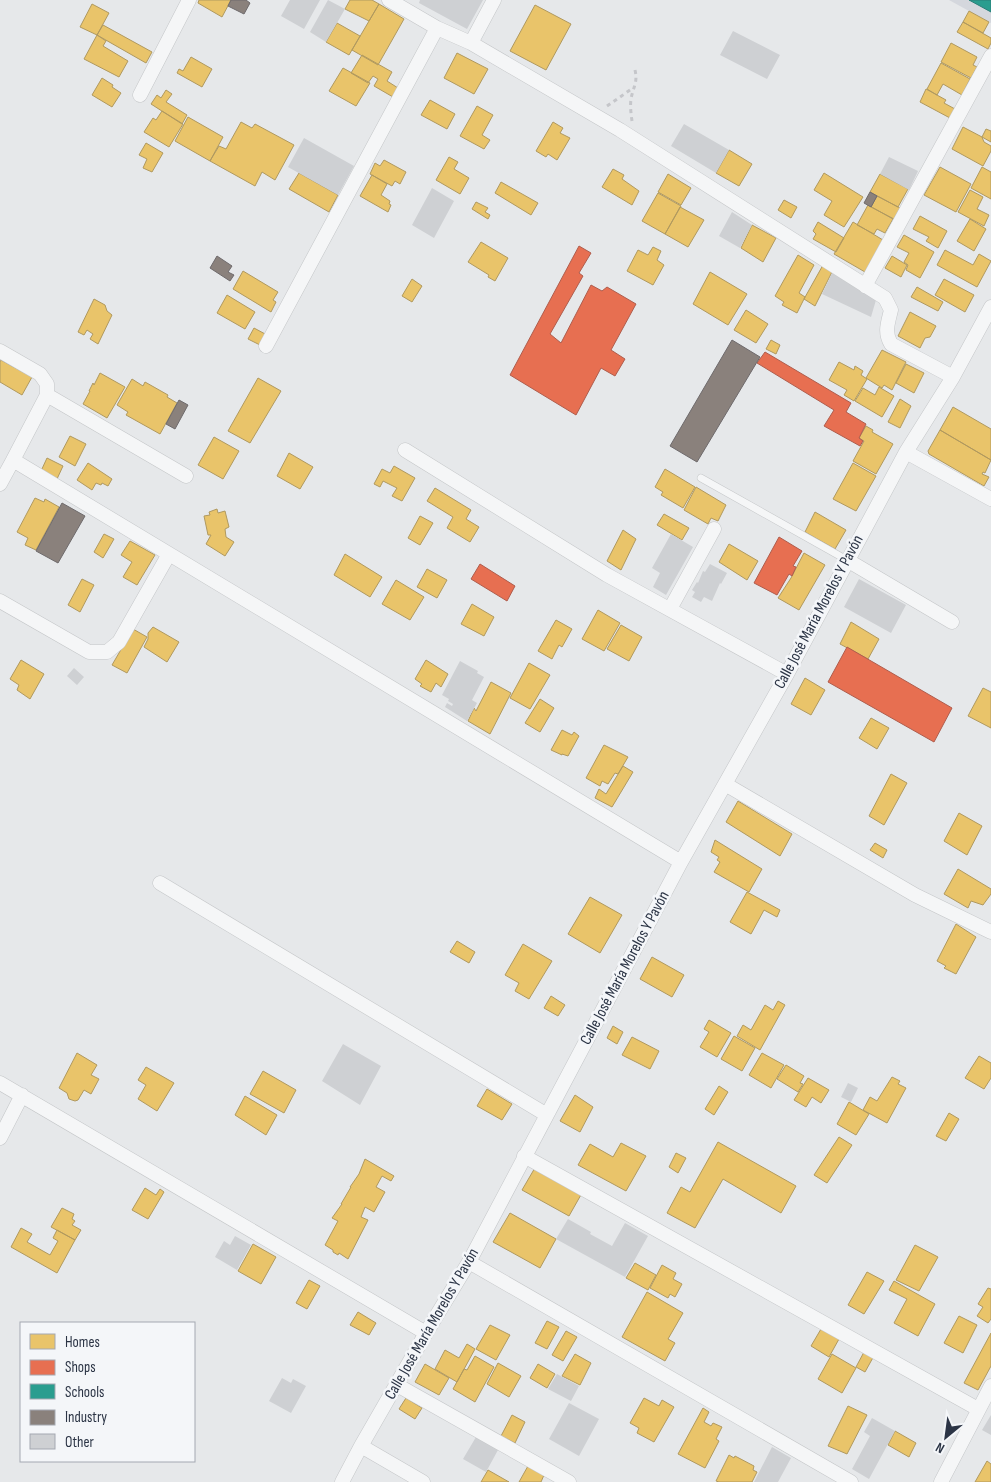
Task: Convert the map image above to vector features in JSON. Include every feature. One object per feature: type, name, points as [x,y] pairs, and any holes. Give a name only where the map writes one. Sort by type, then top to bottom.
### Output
[{"type":"street","points":[[140,95],[189,0]]},
{"type":"street","points":[[389,0],[437,28],[471,43],[594,114],[885,298],[891,310],[886,329],[887,337],[891,344],[953,377]]},
{"type":"street","points":[[471,43],[494,0]]},
{"type":"street","points":[[266,346],[437,28]]},
{"type":"street","points":[[865,286],[991,56]]},
{"type":"street","name":"Calle José María Morelos Y Pavón","points":[[342,1482],[426,1333],[469,1262],[681,862],[787,674],[906,452],[953,377],[991,307]]},
{"type":"street","points":[[0,351],[40,374],[47,384],[47,395],[0,484]]},
{"type":"street","points":[[47,395],[186,476]]},
{"type":"street","points":[[405,450],[607,575],[787,674]]},
{"type":"street","points":[[906,452],[991,499]]},
{"type":"street","points":[[13,460],[681,862]]},
{"type":"street","points":[[670,609],[714,529]]},
{"type":"street","points":[[0,601],[89,652],[107,652],[119,642],[169,554]]},
{"type":"street","points":[[847,560],[952,622]]},
{"type":"street","points":[[725,784],[915,895],[991,932]]},
{"type":"street","points":[[160,883],[547,1115]]},
{"type":"street","points":[[0,1084],[426,1333]]},
{"type":"street","points":[[0,1138],[22,1096]]},
{"type":"street","points":[[524,1156],[978,1410]]},
{"type":"street","points":[[469,1262],[851,1482]]},
{"type":"street","points":[[397,1385],[570,1482]]},
{"type":"street","points":[[941,1482],[991,1386]]},
{"type":"street","points":[[361,1446],[423,1482]]},
{"type":"lane","points":[[700,478],[847,560]]},
{"type":"path","points":[[633,138],[630,101],[638,80],[635,70]]},
{"type":"path","points":[[594,114],[634,88]]},
{"type":"shaded area","points":[[949,0],[991,0],[991,23],[969,11]]},
{"type":"building: Homes","points":[[199,0],[231,0],[222,17],[198,3]]},
{"type":"building: Homes","points":[[350,0],[372,0],[379,4],[369,21],[345,9]]},
{"type":"building: Homes","points":[[92,4],[109,13],[97,35],[80,27]]},
{"type":"building: Homes","points":[[379,4],[404,19],[378,65],[352,50]]},
{"type":"building: Homes","points":[[535,5],[571,24],[546,70],[510,51]]},
{"type":"building: Homes","points":[[969,11],[989,22],[983,33],[963,22]]},
{"type":"building: Homes","points":[[963,22],[991,38],[988,49],[957,32]]},
{"type":"building: Homes","points":[[337,23],[360,36],[349,55],[326,42]]},
{"type":"building: Homes","points":[[103,25],[152,52],[146,63],[97,35]]},
{"type":"building: Homes","points":[[97,35],[106,41],[103,46],[128,61],[119,77],[84,59]]},
{"type":"building: Homes","points":[[951,43],[977,57],[973,65],[977,67],[971,78],[941,62]]},
{"type":"building: Homes","points":[[457,53],[488,69],[474,94],[444,78]]},
{"type":"building: Homes","points":[[362,55],[392,72],[387,81],[398,88],[393,97],[374,86],[378,79],[373,76],[368,83],[351,73]]},
{"type":"building: Homes","points":[[191,57],[212,69],[202,87],[177,73],[179,69],[183,71]]},
{"type":"building: Homes","points":[[941,63],[970,79],[962,95],[943,84],[937,95],[927,89]]},
{"type":"building: Homes","points":[[343,68],[370,83],[356,106],[329,91]]},
{"type":"building: Homes","points":[[102,78],[121,93],[112,107],[92,95]]},
{"type":"building: Homes","points":[[926,89],[946,100],[944,103],[955,109],[950,118],[920,102]]},
{"type":"building: Homes","points":[[166,90],[172,94],[166,102],[187,115],[182,124],[151,104],[157,95],[161,98]]},
{"type":"building: Homes","points":[[430,100],[455,114],[447,129],[421,115]]},
{"type":"building: Homes","points":[[477,106],[493,115],[482,135],[490,140],[484,149],[460,136]]},
{"type":"building: Homes","points":[[162,111],[183,124],[169,147],[144,132],[153,118],[156,120]]},
{"type":"building: Homes","points":[[188,117],[223,137],[210,161],[175,141]]},
{"type":"building: Homes","points":[[241,122],[252,128],[255,124],[294,145],[275,180],[262,172],[255,186],[210,161],[219,146],[226,149]]},
{"type":"building: Homes","points":[[553,122],[563,128],[560,133],[570,138],[557,160],[548,154],[546,157],[536,151]]},
{"type":"building: Homes","points":[[963,127],[982,137],[984,142],[991,146],[991,151],[983,166],[952,149]]},
{"type":"building: Homes","points":[[986,129],[991,131],[991,142],[982,137]]},
{"type":"building: Homes","points":[[146,143],[163,153],[152,172],[143,168],[147,159],[139,155]]},
{"type":"building: Homes","points":[[729,150],[752,164],[739,186],[716,173]]},
{"type":"building: Homes","points":[[449,157],[458,162],[454,169],[469,178],[460,194],[436,180]]},
{"type":"building: Homes","points":[[384,160],[406,172],[400,184],[395,181],[392,186],[370,174],[375,163],[380,166]]},
{"type":"building: Homes","points":[[940,167],[971,184],[956,212],[924,195]]},
{"type":"building: Homes","points":[[982,167],[991,172],[991,199],[971,188]]},
{"type":"building: Homes","points":[[613,169],[624,175],[622,179],[639,191],[632,205],[602,187]]},
{"type":"building: Homes","points":[[299,173],[338,195],[329,212],[289,189]]},
{"type":"building: Homes","points":[[824,173],[863,197],[844,227],[824,215],[832,201],[814,190]]},
{"type":"building: Homes","points":[[668,174],[691,188],[681,205],[658,192]]},
{"type":"building: Homes","points":[[880,174],[908,189],[898,207],[870,192]]},
{"type":"building: Homes","points":[[372,175],[387,184],[381,195],[390,201],[389,204],[391,205],[388,212],[360,196]]},
{"type":"building: Homes","points":[[501,182],[538,203],[531,215],[495,193]]},
{"type":"building: Homes","points":[[970,190],[983,197],[977,209],[989,215],[984,226],[958,212]]},
{"type":"building: Homes","points":[[658,193],[681,206],[665,234],[642,221]]},
{"type":"building: Homes","points":[[877,196],[900,208],[894,219],[871,207]]},
{"type":"building: Homes","points":[[784,200],[797,207],[791,218],[778,210]]},
{"type":"building: Homes","points":[[476,202],[488,208],[485,212],[490,215],[488,219],[472,209]]},
{"type":"building: Homes","points":[[868,205],[893,219],[885,233],[877,229],[874,234],[857,225]]},
{"type":"building: Homes","points":[[680,207],[704,220],[688,247],[665,234]]},
{"type":"building: Homes","points":[[920,216],[947,231],[938,248],[926,241],[929,237],[913,229]]},
{"type":"building: Homes","points":[[970,219],[986,229],[974,251],[957,241]]},
{"type":"building: Homes","points":[[818,222],[844,238],[836,252],[813,239],[816,234],[813,231]]},
{"type":"building: Homes","points":[[853,222],[883,240],[865,272],[834,254]]},
{"type":"building: Homes","points":[[752,225],[776,238],[763,262],[741,248]]},
{"type":"building: Homes","points":[[904,235],[934,252],[920,278],[906,270],[908,265],[904,262],[909,253],[897,247]]},
{"type":"building: Homes","points":[[481,242],[508,258],[495,281],[468,262]]},
{"type":"building: Homes","points":[[653,247],[661,251],[657,260],[664,265],[653,285],[627,271],[638,250],[648,255]]},
{"type":"building: Homes","points":[[945,250],[973,265],[979,254],[991,261],[977,287],[937,265]]},
{"type":"building: Homes","points":[[798,255],[814,265],[799,293],[805,297],[797,313],[782,305],[784,302],[775,296]]},
{"type":"building: Homes","points":[[892,256],[907,265],[901,277],[885,268]]},
{"type":"building: Homes","points":[[823,265],[832,272],[815,306],[804,299]]},
{"type":"building: Homes","points":[[243,271],[278,292],[273,300],[276,302],[271,312],[233,289]]},
{"type":"building: Homes","points":[[710,272],[747,294],[728,325],[693,304]]},
{"type":"building: Homes","points":[[412,279],[422,286],[412,302],[402,296]]},
{"type":"building: Homes","points":[[944,279],[974,295],[965,312],[935,295]]},
{"type":"building: Homes","points":[[917,287],[943,302],[938,311],[911,297]]},
{"type":"building: Homes","points":[[227,295],[255,312],[245,329],[217,313]]},
{"type":"building: Homes","points":[[94,299],[105,305],[107,311],[112,315],[98,344],[90,339],[93,334],[87,330],[84,335],[78,332]]},
{"type":"building: Homes","points":[[746,310],[768,324],[756,343],[734,330]]},
{"type":"building: Homes","points":[[910,312],[936,326],[930,337],[925,338],[920,348],[898,336]]},
{"type":"building: Homes","points":[[254,328],[267,335],[262,346],[248,339]]},
{"type":"building: Homes","points":[[771,340],[780,345],[776,354],[766,349]]},
{"type":"building: Homes","points":[[882,350],[906,362],[892,390],[884,385],[882,388],[866,378]]},
{"type":"building: Homes","points":[[1,360],[32,377],[22,395],[0,382]]},
{"type":"building: Homes","points":[[839,362],[854,370],[855,366],[863,371],[861,375],[867,379],[854,401],[844,395],[847,390],[829,380]]},
{"type":"building: Homes","points":[[906,364],[924,373],[914,393],[896,383]]},
{"type":"building: Homes","points":[[100,373],[125,387],[107,418],[83,404]]},
{"type":"building: Homes","points":[[258,378],[281,391],[250,443],[228,431]]},
{"type":"building: Homes","points":[[132,379],[143,386],[145,382],[168,395],[167,397],[177,403],[160,434],[126,415],[128,412],[117,405]]},
{"type":"building: Homes","points":[[879,387],[894,396],[882,417],[855,401],[863,388],[875,395]]},
{"type":"building: Homes","points":[[900,399],[911,406],[900,428],[888,422]]},
{"type":"building: Homes","points":[[953,407],[991,429],[991,460],[940,430]]},
{"type":"building: Homes","points":[[866,426],[873,430],[872,432],[893,444],[876,474],[853,461],[864,441],[859,438]]},
{"type":"building: Homes","points":[[940,430],[991,460],[985,473],[983,472],[982,474],[989,477],[984,486],[929,454],[928,451]]},
{"type":"building: Homes","points":[[70,436],[86,444],[75,466],[59,457]]},
{"type":"building: Homes","points":[[214,437],[239,451],[223,479],[198,465]]},
{"type":"building: Homes","points":[[289,453],[313,467],[300,489],[277,476]]},
{"type":"building: Homes","points":[[47,458],[63,466],[57,479],[41,471]]},
{"type":"building: Homes","points":[[88,463],[112,479],[108,486],[96,483],[92,490],[77,480]]},
{"type":"building: Homes","points":[[853,463],[876,476],[856,511],[833,499]]},
{"type":"building: Homes","points":[[394,466],[415,478],[402,501],[392,496],[397,488],[383,481],[380,487],[374,484],[382,469],[390,473]]},
{"type":"building: Homes","points":[[665,469],[695,487],[683,508],[661,495],[663,492],[655,487]]},
{"type":"building: Homes","points":[[696,487],[726,505],[718,521],[711,518],[708,524],[684,510]]},
{"type":"building: Homes","points":[[435,488],[471,510],[466,519],[479,527],[470,542],[447,528],[453,517],[427,501]]},
{"type":"building: Homes","points":[[35,498],[44,502],[45,499],[59,507],[36,550],[25,545],[28,538],[17,532]]},
{"type":"building: Homes","points":[[217,509],[218,513],[225,511],[229,527],[225,529],[226,537],[234,542],[225,556],[206,544],[211,535],[208,535],[204,516],[210,515],[209,512]]},
{"type":"building: Homes","points":[[815,512],[846,530],[835,549],[805,532]]},
{"type":"building: Homes","points":[[664,514],[689,528],[682,540],[657,525]]},
{"type":"building: Homes","points":[[420,516],[433,523],[420,545],[408,538]]},
{"type":"building: Homes","points":[[623,530],[636,539],[621,570],[607,561]]},
{"type":"building: Homes","points":[[104,534],[114,539],[103,558],[94,552]]},
{"type":"building: Homes","points":[[130,541],[155,555],[137,585],[123,577],[132,562],[121,555]]},
{"type":"building: Homes","points":[[729,544],[758,561],[747,580],[719,562]]},
{"type":"building: Homes","points":[[804,553],[825,565],[799,610],[778,598]]},
{"type":"building: Homes","points":[[345,554],[382,577],[370,597],[334,575]]},
{"type":"building: Homes","points":[[427,569],[447,580],[437,598],[417,587]]},
{"type":"building: Homes","points":[[82,579],[94,585],[80,612],[68,605]]},
{"type":"building: Homes","points":[[396,580],[424,597],[410,620],[382,604]]},
{"type":"building: Homes","points":[[472,604],[494,617],[484,636],[461,624]]},
{"type":"building: Homes","points":[[598,610],[620,623],[604,651],[582,639]]},
{"type":"building: Homes","points":[[556,620],[572,629],[562,647],[559,645],[552,659],[538,651]]},
{"type":"building: Homes","points":[[851,622],[879,639],[868,659],[840,644]]},
{"type":"building: Homes","points":[[621,625],[642,637],[629,661],[607,649]]},
{"type":"building: Homes","points":[[153,627],[179,642],[167,662],[144,647],[148,639],[148,633]]},
{"type":"building: Homes","points":[[133,629],[147,637],[127,673],[112,665]]},
{"type":"building: Homes","points":[[21,660],[44,674],[30,699],[17,690],[19,685],[10,679]]},
{"type":"building: Homes","points":[[426,660],[448,674],[441,687],[436,683],[431,692],[420,686],[422,684],[415,679]]},
{"type":"building: Homes","points":[[529,663],[550,675],[530,709],[510,698]]},
{"type":"building: Homes","points":[[805,678],[825,690],[811,715],[791,704]]},
{"type":"building: Homes","points":[[491,682],[511,693],[490,734],[468,721],[474,708],[476,711]]},
{"type":"building: Homes","points":[[983,688],[991,692],[991,728],[968,716]]},
{"type":"building: Homes","points":[[540,699],[554,708],[540,732],[525,723]]},
{"type":"building: Homes","points":[[871,718],[889,728],[877,749],[859,738]]},
{"type":"building: Homes","points":[[562,730],[572,735],[574,732],[579,736],[568,756],[551,750]]},
{"type":"building: Homes","points":[[604,745],[628,757],[618,774],[615,773],[608,784],[602,781],[600,786],[586,778]]},
{"type":"building: Homes","points":[[623,766],[633,772],[612,807],[595,798],[599,789],[606,794]]},
{"type":"building: Homes","points":[[891,774],[907,783],[884,825],[869,816]]},
{"type":"building: Homes","points":[[738,801],[792,834],[780,856],[726,822]]},
{"type":"building: Homes","points":[[959,813],[982,826],[967,855],[944,841]]},
{"type":"building: Homes","points":[[715,840],[762,869],[749,892],[714,872],[720,862],[717,860],[719,857],[711,852]]},
{"type":"building: Homes","points":[[875,843],[887,850],[883,858],[870,850]]},
{"type":"building: Homes","points":[[958,869],[991,889],[991,894],[983,905],[971,901],[968,908],[944,894]]},
{"type":"building: Homes","points":[[747,892],[780,910],[777,917],[764,910],[751,934],[730,922]]},
{"type":"building: Homes","points":[[590,897],[622,915],[600,953],[568,934]]},
{"type":"building: Homes","points":[[956,924],[976,937],[956,974],[944,968],[946,966],[937,961]]},
{"type":"building: Homes","points":[[457,941],[475,952],[469,963],[450,952]]},
{"type":"building: Homes","points":[[523,944],[552,961],[529,999],[515,991],[519,983],[505,975]]},
{"type":"building: Homes","points":[[652,957],[684,975],[672,997],[640,979]]},
{"type":"building: Homes","points":[[551,996],[565,1005],[558,1016],[544,1008]]},
{"type":"building: Homes","points":[[778,1001],[785,1005],[760,1050],[737,1036],[743,1025],[751,1030],[765,1005],[773,1010]]},
{"type":"building: Homes","points":[[709,1020],[731,1033],[717,1057],[700,1047],[709,1032],[704,1029]]},
{"type":"building: Homes","points":[[613,1026],[623,1032],[617,1044],[607,1038]]},
{"type":"building: Homes","points":[[734,1036],[755,1048],[742,1071],[721,1059]]},
{"type":"building: Homes","points":[[632,1037],[659,1051],[650,1069],[622,1055]]},
{"type":"building: Homes","points":[[77,1053],[97,1065],[91,1075],[99,1079],[91,1094],[84,1090],[78,1100],[75,1101],[69,1099],[67,1093],[59,1088]]},
{"type":"building: Homes","points":[[762,1053],[784,1065],[771,1088],[749,1075]]},
{"type":"building: Homes","points":[[979,1056],[991,1063],[991,1078],[984,1089],[965,1078]]},
{"type":"building: Homes","points":[[786,1065],[804,1076],[800,1083],[803,1084],[798,1092],[777,1079]]},
{"type":"building: Homes","points":[[146,1067],[174,1083],[157,1111],[138,1099],[146,1085],[138,1080]]},
{"type":"building: Homes","points":[[263,1071],[296,1090],[284,1113],[250,1094]]},
{"type":"building: Homes","points":[[892,1077],[900,1081],[898,1084],[906,1088],[887,1123],[863,1110],[870,1097],[877,1101]]},
{"type":"building: Homes","points":[[808,1078],[829,1090],[821,1103],[812,1097],[806,1107],[794,1100]]},
{"type":"building: Homes","points":[[719,1086],[728,1092],[714,1115],[705,1109]]},
{"type":"building: Homes","points":[[487,1089],[512,1104],[502,1120],[477,1106]]},
{"type":"building: Homes","points":[[575,1095],[593,1107],[580,1132],[560,1121]]},
{"type":"building: Homes","points":[[245,1096],[277,1115],[266,1135],[235,1115]]},
{"type":"building: Homes","points":[[849,1102],[869,1114],[856,1135],[837,1124]]},
{"type":"building: Homes","points":[[949,1113],[959,1119],[946,1141],[936,1136]]},
{"type":"building: Homes","points":[[839,1137],[852,1145],[827,1183],[814,1175]]},
{"type":"building: Homes","points":[[718,1142],[796,1186],[781,1213],[723,1179],[695,1228],[667,1213],[681,1187],[690,1192]]},
{"type":"building: Homes","points":[[621,1143],[646,1156],[626,1191],[578,1165],[590,1144],[613,1157]]},
{"type":"building: Homes","points":[[676,1153],[686,1158],[678,1173],[669,1167]]},
{"type":"building: Homes","points":[[365,1159],[394,1176],[391,1181],[382,1176],[376,1187],[385,1192],[374,1212],[365,1207],[361,1217],[368,1220],[348,1259],[339,1253],[338,1255],[333,1252],[333,1250],[325,1245],[338,1221],[332,1218],[359,1174]]},
{"type":"building: Homes","points":[[536,1166],[582,1193],[569,1216],[522,1190]]},
{"type":"building: Homes","points":[[145,1188],[156,1195],[160,1189],[164,1192],[148,1219],[132,1210]]},
{"type":"building: Homes","points":[[62,1208],[74,1214],[72,1219],[75,1221],[72,1225],[81,1230],[75,1240],[51,1227]]},
{"type":"building: Homes","points":[[510,1213],[556,1239],[540,1268],[493,1242]]},
{"type":"building: Homes","points":[[21,1228],[32,1234],[27,1242],[50,1255],[58,1241],[53,1238],[57,1230],[75,1240],[57,1273],[11,1247]]},
{"type":"building: Homes","points":[[253,1244],[276,1257],[261,1284],[238,1271]]},
{"type":"building: Homes","points":[[915,1245],[938,1257],[919,1291],[896,1280]]},
{"type":"building: Homes","points":[[635,1263],[656,1275],[648,1290],[626,1278]]},
{"type":"building: Homes","points":[[662,1265],[676,1273],[673,1279],[682,1284],[675,1297],[670,1294],[668,1298],[650,1288]]},
{"type":"building: Homes","points":[[867,1272],[884,1281],[864,1314],[848,1305]]},
{"type":"building: Homes","points":[[309,1280],[320,1286],[307,1309],[296,1303]]},
{"type":"building: Homes","points":[[894,1281],[935,1304],[918,1336],[894,1323],[907,1299],[889,1290]]},
{"type":"building: Homes","points":[[988,1288],[991,1289],[991,1319],[988,1323],[977,1316],[983,1307],[978,1304]]},
{"type":"building: Homes","points":[[647,1292],[683,1313],[668,1339],[675,1343],[665,1361],[622,1337]]},
{"type":"building: Homes","points":[[358,1312],[376,1323],[369,1335],[350,1325]]},
{"type":"building: Homes","points":[[959,1316],[977,1325],[963,1353],[944,1343]]},
{"type":"building: Homes","points":[[547,1321],[559,1327],[547,1349],[535,1343]]},
{"type":"building: Homes","points":[[490,1325],[510,1335],[496,1360],[476,1349]]},
{"type":"building: Homes","points":[[821,1329],[839,1339],[829,1357],[811,1346]]},
{"type":"building: Homes","points":[[566,1331],[577,1337],[563,1361],[552,1355]]},
{"type":"building: Homes","points":[[991,1333],[991,1366],[978,1390],[964,1383]]},
{"type":"building: Homes","points":[[467,1344],[475,1349],[457,1382],[435,1369],[445,1350],[459,1358]]},
{"type":"building: Homes","points":[[864,1352],[875,1354],[865,1372],[856,1367]]},
{"type":"building: Homes","points":[[575,1354],[591,1363],[580,1385],[562,1376]]},
{"type":"building: Homes","points":[[832,1354],[856,1368],[842,1393],[818,1379]]},
{"type":"building: Homes","points":[[475,1356],[494,1367],[475,1402],[453,1389],[464,1369],[467,1370]]},
{"type":"building: Homes","points":[[498,1363],[521,1376],[509,1397],[487,1384]]},
{"type":"building: Homes","points":[[425,1364],[449,1378],[439,1395],[415,1382]]},
{"type":"building: Homes","points":[[538,1364],[555,1374],[547,1388],[530,1378]]},
{"type":"building: Homes","points":[[406,1398],[422,1408],[415,1419],[399,1409]]},
{"type":"building: Homes","points":[[644,1398],[659,1406],[662,1400],[674,1407],[654,1442],[637,1433],[639,1428],[630,1423]]},
{"type":"building: Homes","points":[[848,1406],[867,1415],[847,1454],[828,1446]]},
{"type":"building: Homes","points":[[703,1408],[709,1412],[704,1422],[711,1426],[713,1423],[722,1427],[716,1439],[719,1441],[705,1468],[678,1454]]},
{"type":"building: Homes","points":[[512,1415],[525,1422],[515,1443],[501,1436]]},
{"type":"building: Homes","points":[[895,1431],[916,1443],[909,1457],[888,1445]]},
{"type":"building: Homes","points":[[729,1455],[734,1458],[735,1456],[754,1466],[753,1470],[757,1472],[752,1482],[716,1481]]},
{"type":"building: Homes","points":[[987,1461],[991,1464],[991,1482],[975,1482]]},
{"type":"building: Homes","points":[[528,1466],[544,1475],[541,1482],[519,1482]]},
{"type":"building: Homes","points":[[488,1470],[509,1482],[481,1482]]},
{"type":"building: Shops","points":[[579,246],[591,253],[579,273],[583,276],[550,334],[561,343],[591,285],[602,291],[607,287],[636,304],[611,350],[625,359],[615,376],[601,368],[576,415],[510,375]]},
{"type":"building: Shops","points":[[765,352],[851,403],[846,412],[866,424],[859,438],[863,441],[860,446],[824,426],[834,410],[757,363]]},
{"type":"building: Shops","points":[[779,537],[802,551],[793,566],[796,567],[792,576],[789,574],[777,595],[754,583]]},
{"type":"building: Shops","points":[[480,564],[515,586],[507,601],[471,579]]},
{"type":"building: Shops","points":[[847,647],[952,708],[934,742],[828,682]]},
{"type":"building: Schools","points":[[969,0],[991,0],[991,12]]},
{"type":"building: Industry","points":[[231,0],[246,0],[250,3],[244,14],[228,6]]},
{"type":"building: Industry","points":[[870,192],[877,196],[871,207],[864,203]]},
{"type":"building: Industry","points":[[217,256],[232,266],[228,272],[234,275],[230,281],[210,268]]},
{"type":"building: Industry","points":[[732,340],[760,357],[697,462],[670,446]]},
{"type":"building: Industry","points":[[179,400],[188,405],[175,429],[166,424]]},
{"type":"building: Industry","points":[[62,503],[85,516],[58,563],[36,551]]},
{"type":"building: Other","points":[[290,0],[320,0],[304,29],[281,16]]},
{"type":"building: Other","points":[[328,0],[345,9],[326,42],[310,32]]},
{"type":"building: Other","points":[[420,0],[483,0],[467,29],[419,3]]},
{"type":"building: Other","points":[[733,31],[780,55],[767,79],[720,55]]},
{"type":"building: Other","points":[[684,124],[729,150],[716,173],[671,146]]},
{"type":"building: Other","points":[[304,138],[354,166],[338,195],[288,167]]},
{"type":"building: Other","points":[[889,157],[918,171],[909,190],[880,174]]},
{"type":"building: Other","points":[[432,188],[454,201],[434,238],[412,225]]},
{"type":"building: Other","points":[[732,212],[752,225],[740,248],[719,236]]},
{"type":"building: Other","points":[[832,273],[876,300],[871,317],[822,294]]},
{"type":"building: Other","points":[[671,534],[693,547],[666,595],[653,587],[660,573],[652,568]]},
{"type":"building: Other","points":[[710,564],[727,573],[712,601],[704,597],[701,602],[692,597],[695,592],[692,590],[698,583],[703,571],[705,572]]},
{"type":"building: Other","points":[[859,579],[906,605],[891,633],[844,607]]},
{"type":"building: Other","points":[[460,661],[478,671],[477,673],[484,677],[472,700],[477,703],[467,721],[445,707],[447,703],[452,706],[453,704],[442,695]]},
{"type":"building: Other","points":[[74,668],[84,677],[77,685],[67,676]]},
{"type":"building: Other","points":[[343,1044],[381,1066],[360,1105],[322,1081]]},
{"type":"building: Other","points":[[848,1083],[858,1088],[851,1102],[841,1097]]},
{"type":"building: Other","points":[[568,1219],[612,1246],[625,1223],[648,1236],[625,1277],[556,1239]]},
{"type":"building: Other","points":[[235,1236],[251,1245],[237,1270],[215,1257],[224,1241],[230,1245]]},
{"type":"building: Other","points":[[557,1374],[579,1386],[571,1401],[548,1389]]},
{"type":"building: Other","points":[[282,1378],[291,1383],[293,1379],[306,1386],[291,1413],[269,1401]]},
{"type":"building: Other","points":[[569,1403],[599,1419],[579,1456],[549,1439]]},
{"type":"building: Other","points":[[991,1415],[991,1435],[982,1430]]},
{"type":"building: Other","points":[[872,1418],[895,1431],[869,1479],[852,1469],[870,1436],[864,1432]]},
{"type":"building: Other","points":[[476,1437],[498,1450],[486,1472],[463,1459]]},
{"type":"building: Other","points":[[772,1447],[791,1458],[778,1482],[754,1482]]}]
